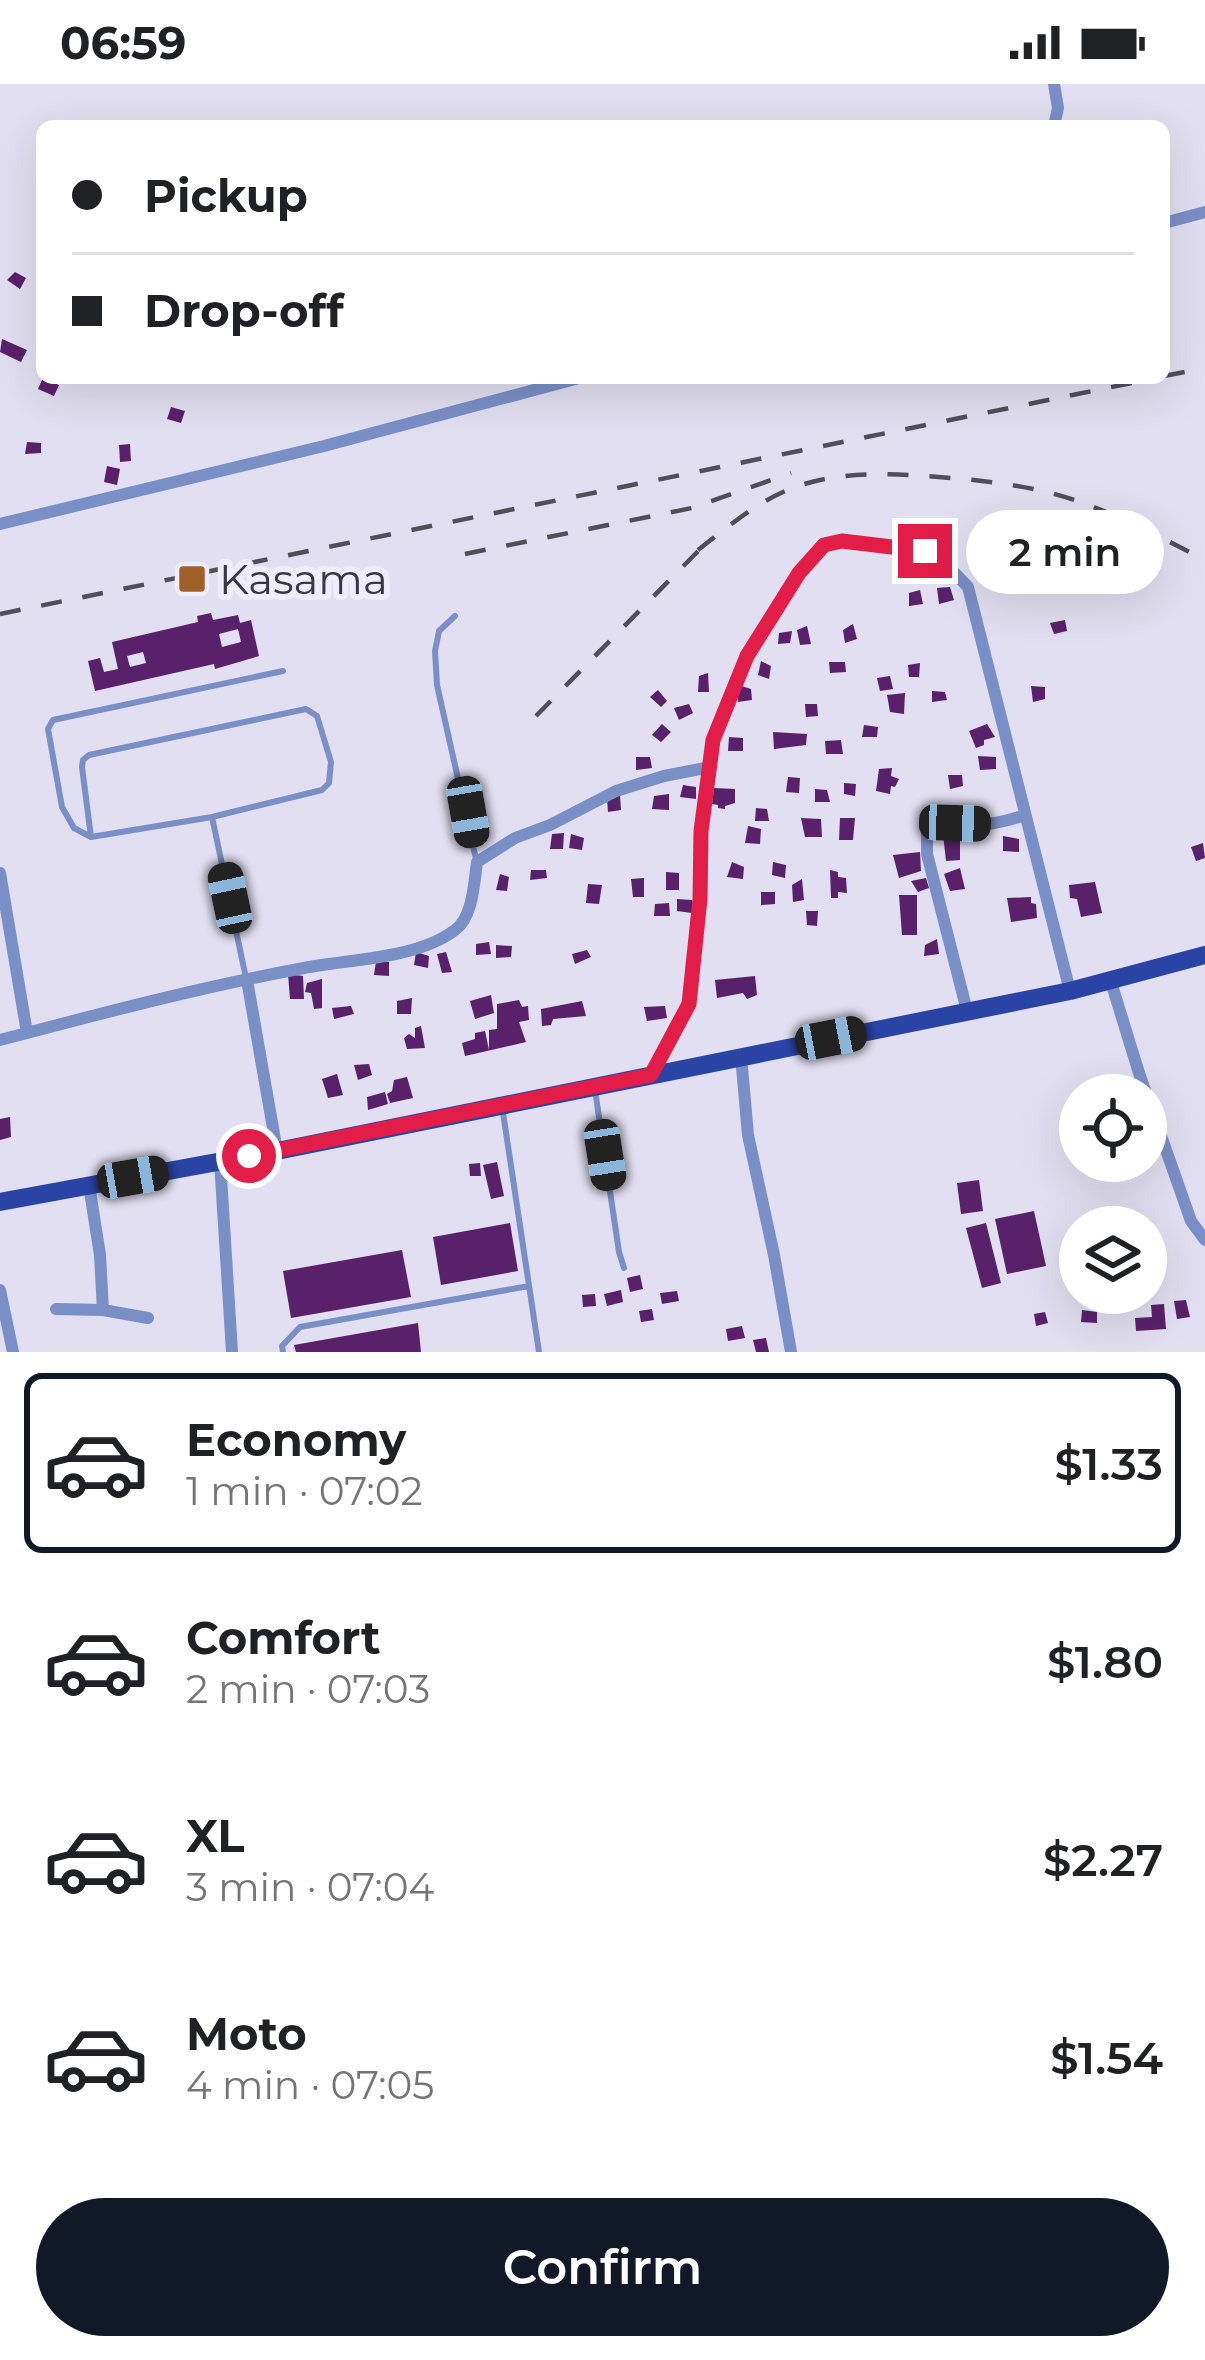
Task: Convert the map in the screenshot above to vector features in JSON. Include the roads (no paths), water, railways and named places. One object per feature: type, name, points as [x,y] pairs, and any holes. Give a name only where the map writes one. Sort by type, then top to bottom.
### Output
[{"type":"main road","points":[[0,1202],[1070,992],[1205,955]]},
{"type":"street","points":[[1054,84],[1055,120]]},
{"type":"street","points":[[1170,221],[1205,212]]},
{"type":"street","points":[[0,524],[556,384]]},
{"type":"street","points":[[651,1075],[689,1004],[700,899],[701,831],[713,740],[747,656],[810,559],[824,545],[842,541],[925,551],[945,563],[968,587],[1070,992]]},
{"type":"street","points":[[0,1040],[247,980],[436,942],[460,928],[471,904],[477,862],[515,838],[616,791],[710,767]]},
{"type":"street","points":[[967,1011],[927,854],[927,827],[984,824],[1025,815]]},
{"type":"street","points":[[0,873],[27,1033]]},
{"type":"street","points":[[247,980],[277,1150]]},
{"type":"street","points":[[1111,982],[1191,1221],[1205,1240]]},
{"type":"street","points":[[741,1056],[748,1136],[790,1352]]},
{"type":"street","points":[[220,1161],[232,1352]]},
{"type":"street","points":[[89,1185],[103,1310]]},
{"type":"street","points":[[0,1290],[13,1352]]},
{"type":"street","points":[[56,1309],[148,1318]]},
{"type":"lane","points":[[455,616],[439,631],[437,686],[477,862]]},
{"type":"lane","points":[[91,837],[82,767],[89,755],[306,709],[313,711],[331,761],[329,783],[322,790],[212,817],[91,837],[74,828],[62,807],[48,729],[53,720],[283,671]]},
{"type":"lane","points":[[212,817],[247,980]]},
{"type":"lane","points":[[595,1086],[624,1268]]},
{"type":"lane","points":[[501,1105],[539,1352]]},
{"type":"lane","points":[[283,1352],[282,1346],[300,1327],[529,1286]]},
{"type":"railway","points":[[1170,375],[1205,368]]},
{"type":"railway","points":[[0,614],[1127,384]]},
{"type":"railway","points":[[465,554],[692,508],[791,473]]},
{"type":"railway","points":[[698,550],[784,491],[846,476],[894,474],[984,481],[1061,496],[1128,521],[1205,560]]},
{"type":"railway","points":[[536,716],[707,542]]},
{"type":"place","name":"Kasama","points":[[192,579]]}]
